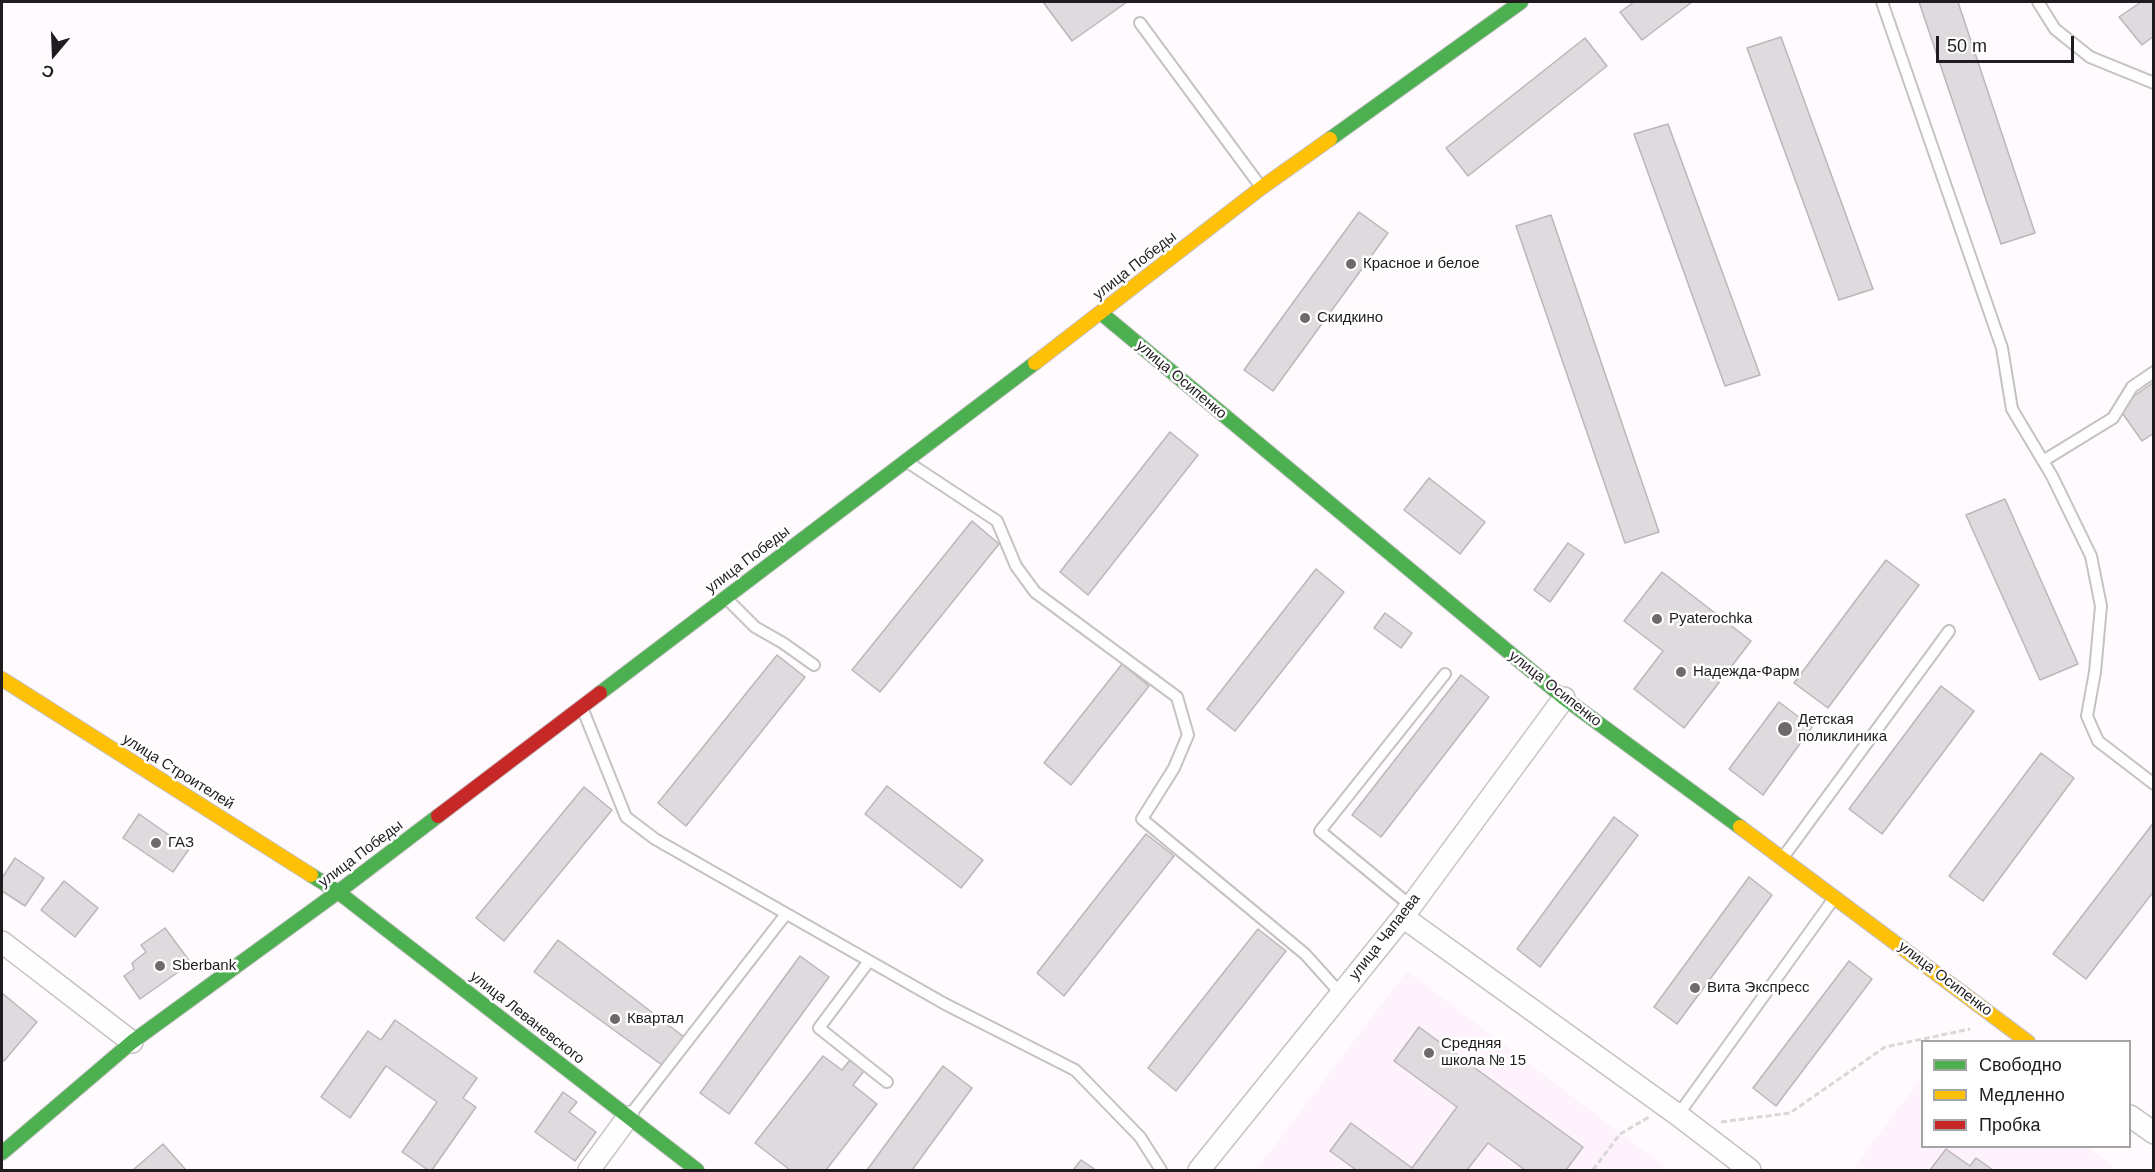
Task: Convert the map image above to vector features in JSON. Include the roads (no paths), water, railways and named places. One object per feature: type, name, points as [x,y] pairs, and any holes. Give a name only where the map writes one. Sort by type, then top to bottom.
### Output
[{"type":"street","name":"улица Победы","points":[[2,1153],[132,1042],[338,892],[906,462],[1261,188],[1521,2]]},
{"type":"street","name":"улица Осипенко","points":[[1101,313],[1564,698],[1835,896],[2027,1040]]},
{"type":"street","name":"улица Строителей","points":[[2,679],[338,892]]},
{"type":"street","name":"улица Чапаева","points":[[1199,1170],[1407,911],[1564,698]]},
{"type":"street","name":"улица Леваневского","points":[[338,892],[697,1170]]},
{"type":"street","points":[[1407,911],[1749,1170]]},
{"type":"street","points":[[2,942],[132,1042]]},
{"type":"street","points":[[589,1170],[628,1117]]},
{"type":"street","points":[[2131,1117],[2154,1133]]},
{"type":"lane","points":[[1882,2],[2002,348],[2013,409],[2043,461],[2091,556],[2101,606],[2095,672],[2087,716],[2098,741],[2154,784]]},
{"type":"lane","points":[[2038,2],[2055,29],[2090,57],[2154,83]]},
{"type":"lane","points":[[1140,23],[1261,188]]},
{"type":"lane","points":[[2043,461],[2113,418],[2132,387],[2154,372]]},
{"type":"lane","points":[[906,462],[997,521],[1016,566],[1035,592],[1177,697],[1188,735],[1174,768],[1142,819],[1305,954],[1341,994]]},
{"type":"lane","points":[[726,598],[755,627],[814,665]]},
{"type":"lane","points":[[1783,858],[1949,631]]},
{"type":"lane","points":[[1407,911],[1320,831],[1445,674]]},
{"type":"lane","points":[[581,707],[626,817],[655,839],[945,1004],[1075,1070],[1140,1137],[1161,1170]]},
{"type":"lane","points":[[1685,1121],[1835,896]]},
{"type":"lane","points":[[628,1117],[786,914]]},
{"type":"lane","points":[[869,961],[819,1028],[887,1082]]},
{"type":"place","name":"Красное и белое","points":[[1351,264]]},
{"type":"place","name":"Скидкино","points":[[1305,318]]},
{"type":"place","name":"Pyaterochka","points":[[1657,619]]},
{"type":"place","name":"Надежда-Фарм","points":[[1681,672]]},
{"type":"place","name":"Детская поликлиника","points":[[1785,729]]},
{"type":"place","name":"ГАЗ","points":[[156,843]]},
{"type":"place","name":"Sberbank","points":[[160,966]]},
{"type":"place","name":"Вита Экспресс","points":[[1695,988]]},
{"type":"place","name":"Квартал","points":[[615,1019]]},
{"type":"place","name":"Средняя школа № 15","points":[[1429,1053]]}]
